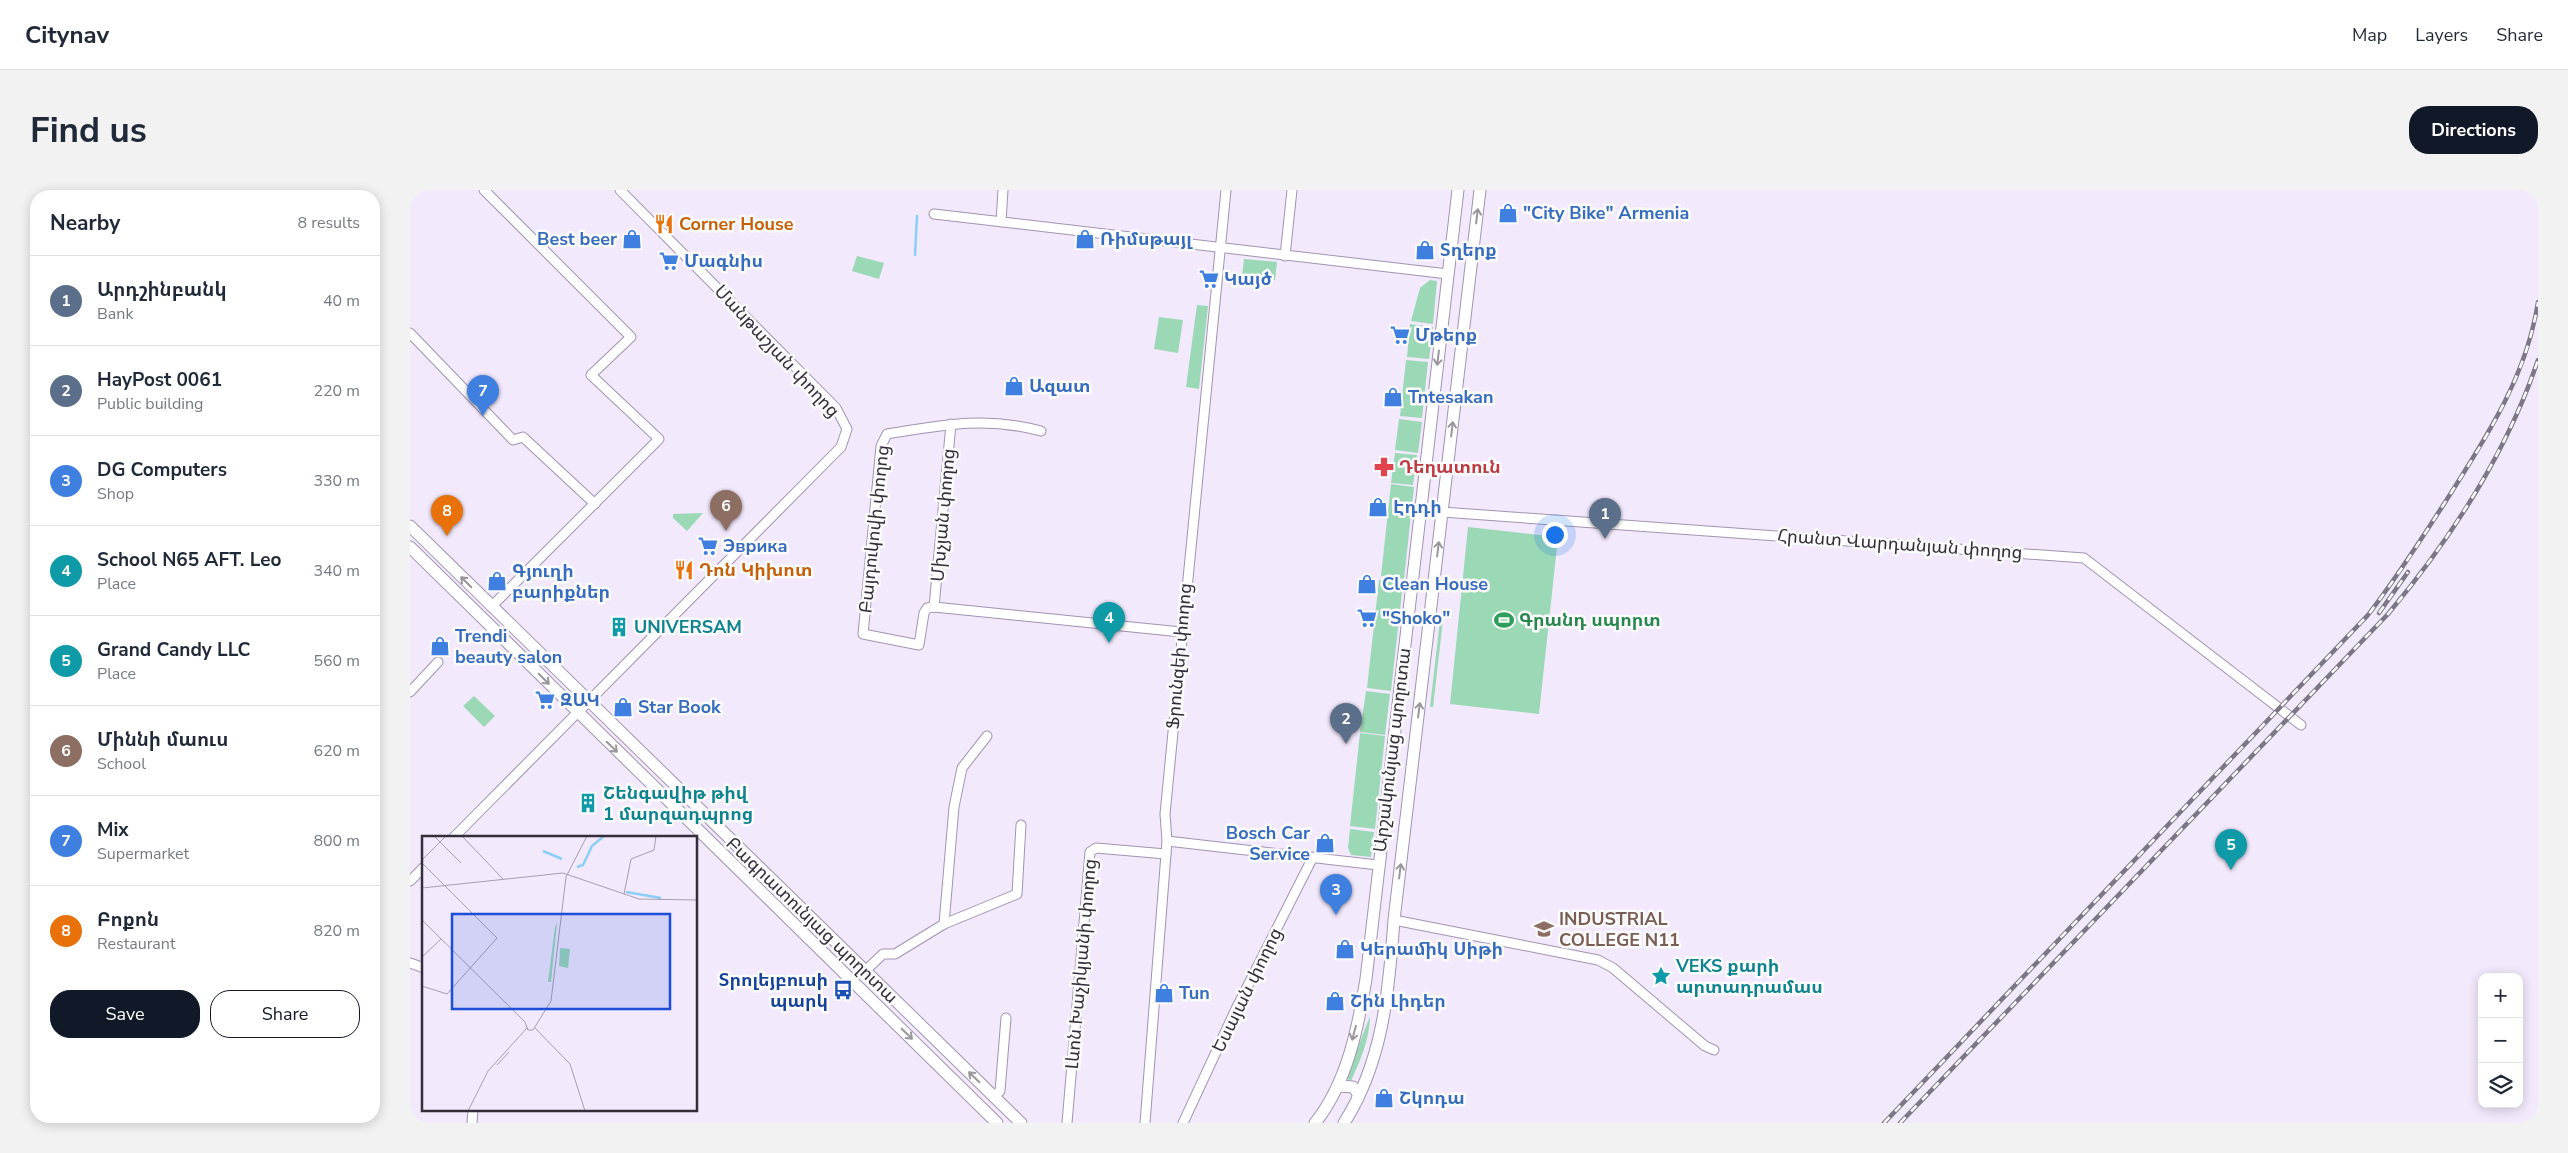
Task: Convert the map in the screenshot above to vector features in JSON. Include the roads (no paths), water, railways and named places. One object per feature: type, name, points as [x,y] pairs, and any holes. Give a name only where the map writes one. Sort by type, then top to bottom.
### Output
[{"type":"main road","name":"Արշակունյաց պողոտա","points":[[1315,1123],[1338,1086],[1361,1008],[1458,190]]},
{"type":"main road","name":"Արշակունյաց պողոտա","points":[[1344,1123],[1358,1098],[1381,1031],[1388,991],[1394,920],[1480,190]]},
{"type":"main road","points":[[1420,510],[1442,512]]},
{"type":"main road","name":"Բագրատունյաց պողոտա","points":[[410,526],[1021,1123]]},
{"type":"main road","name":"Բագրատունյաց պողոտա","points":[[410,546],[997,1123]]},
{"type":"main road","points":[[1372,916],[1394,920]]},
{"type":"main road","points":[[1338,1086],[1353,1087],[1358,1093],[1358,1098]]},
{"type":"street","points":[[484,190],[631,337],[591,375],[658,439],[491,606]]},
{"type":"street","name":"Մանթաշյան փողոց","points":[[588,702],[841,447],[847,429],[836,408],[620,190]]},
{"type":"street","points":[[1001,222],[1003,190]]},
{"type":"street","name":"Ֆրունզեի փողոց","points":[[1145,1123],[1167,841],[1165,814],[1181,632],[1226,190]]},
{"type":"street","points":[[1285,256],[1292,190]]},
{"type":"street","points":[[934,214],[1448,274]]},
{"type":"street","points":[[410,333],[513,440],[523,437],[595,504]]},
{"type":"street","name":"Բայդուկովի փողոց","points":[[934,607],[927,608],[924,612],[919,645],[866,636],[862,632],[881,446],[887,434],[951,424],[996,422],[1041,431]]},
{"type":"street","name":"Մխչյան փողոց","points":[[934,607],[951,424]]},
{"type":"street","name":"Հրանտ Վարդանյան փողոց","points":[[1442,512],[2084,558],[2301,725]]},
{"type":"street","points":[[934,607],[1181,632]]},
{"type":"street","points":[[410,692],[438,662]]},
{"type":"street","points":[[455,836],[588,702]]},
{"type":"street","points":[[944,924],[954,807],[962,768],[988,736]]},
{"type":"street","points":[[865,971],[883,954],[895,954],[944,924],[1016,894],[1021,825]]},
{"type":"street","points":[[1167,841],[1378,865]]},
{"type":"street","name":"Լևոն Խաչիկյանի փողոց","points":[[1067,1123],[1090,852],[1096,848],[1166,854]]},
{"type":"street","name":"Եսայան փողոց","points":[[1183,1123],[1236,1008],[1313,857]]},
{"type":"street","points":[[410,881],[422,869]]},
{"type":"street","points":[[1394,920],[1598,960],[1613,968],[1705,1046],[1714,1050]]},
{"type":"street","points":[[410,963],[422,967]]},
{"type":"street","points":[[994,1096],[1000,1091],[1006,1018]]},
{"type":"street","points":[[472,1123],[473,1110]]},
{"type":"waterway","points":[[915,255],[917,216]]},
{"type":"railway","points":[[1884,1123],[2368,615],[2421,540],[2465,471],[2505,402],[2525,354],[2538,302]]},
{"type":"railway","points":[[1900,1123],[2388,614],[2433,556],[2475,494],[2510,428],[2538,360]]},
{"type":"railway","points":[[2379,613],[2408,572]]},
{"type":"place","name":"\"City Bike\" Armenia","points":[[1508,213]]},
{"type":"place","name":"Corner House","points":[[664,224]]},
{"type":"place","name":"Best beer","points":[[632,239]]},
{"type":"place","name":"Ռիմսթայլ","points":[[1085,239]]},
{"type":"place","name":"Տղերք","points":[[1425,250]]},
{"type":"place","name":"Մագնիս","points":[[669,261]]},
{"type":"place","name":"Կայծ","points":[[1209,279]]},
{"type":"place","name":"Մթերք","points":[[1400,335]]},
{"type":"place","name":"Ազատ","points":[[1014,386]]},
{"type":"place","name":"Tntesakan","points":[[1393,397]]},
{"type":"place","name":"Mix","points":[[483,416]]},
{"type":"place","name":"Դեղատուն","points":[[1384,467]]},
{"type":"place","name":"Էդդի","points":[[1378,507]]},
{"type":"place","name":"Միննի մաուս","points":[[726,531]]},
{"type":"place","name":"Բոքոն","points":[[447,536]]},
{"type":"place","name":"Արդշինբանկ","points":[[1605,539]]},
{"type":"place","name":"Эврика","points":[[708,546]]},
{"type":"place","name":"Դոն Կիխոտ","points":[[684,570]]},
{"type":"place","name":"Գյուղի բարիքներ","points":[[497,581]]},
{"type":"place","name":"Clean House","points":[[1367,584]]},
{"type":"place","name":"\"Shoko\"","points":[[1367,618]]},
{"type":"place","name":"Գրանդ սպորտ","points":[[1504,620]]},
{"type":"place","name":"UNIVERSAM","points":[[619,627]]},
{"type":"place","name":"School N65 AFT. Leo","points":[[1109,643]]},
{"type":"place","name":"Trendi beauty salon","points":[[440,646]]},
{"type":"place","name":"ԶԱԿ","points":[[545,700]]},
{"type":"place","name":"Star Book","points":[[623,707]]},
{"type":"place","name":"HayPost 0061","points":[[1346,744]]},
{"type":"place","name":"Շենգավիթ թիվ 1 մարզադպրոց","points":[[588,803]]},
{"type":"place","name":"Bosch Car Service","points":[[1325,843]]},
{"type":"place","name":"Grand Candy LLC","points":[[2231,870]]},
{"type":"place","name":"DG Computers","points":[[1336,915]]},
{"type":"place","name":"INDUSTRIAL COLLEGE N11","points":[[1544,929]]},
{"type":"place","name":"Կերամիկ Սիթի","points":[[1345,949]]},
{"type":"place","name":"VEKS քարի արտադրամաս","points":[[1661,976]]},
{"type":"place","name":"Տրոլեյբուսի պարկ","points":[[843,990]]},
{"type":"place","name":"Tun","points":[[1164,993]]},
{"type":"place","name":"Շին Լիդեր","points":[[1335,1001]]},
{"type":"place","name":"Շկոդա","points":[[1384,1098]]}]
